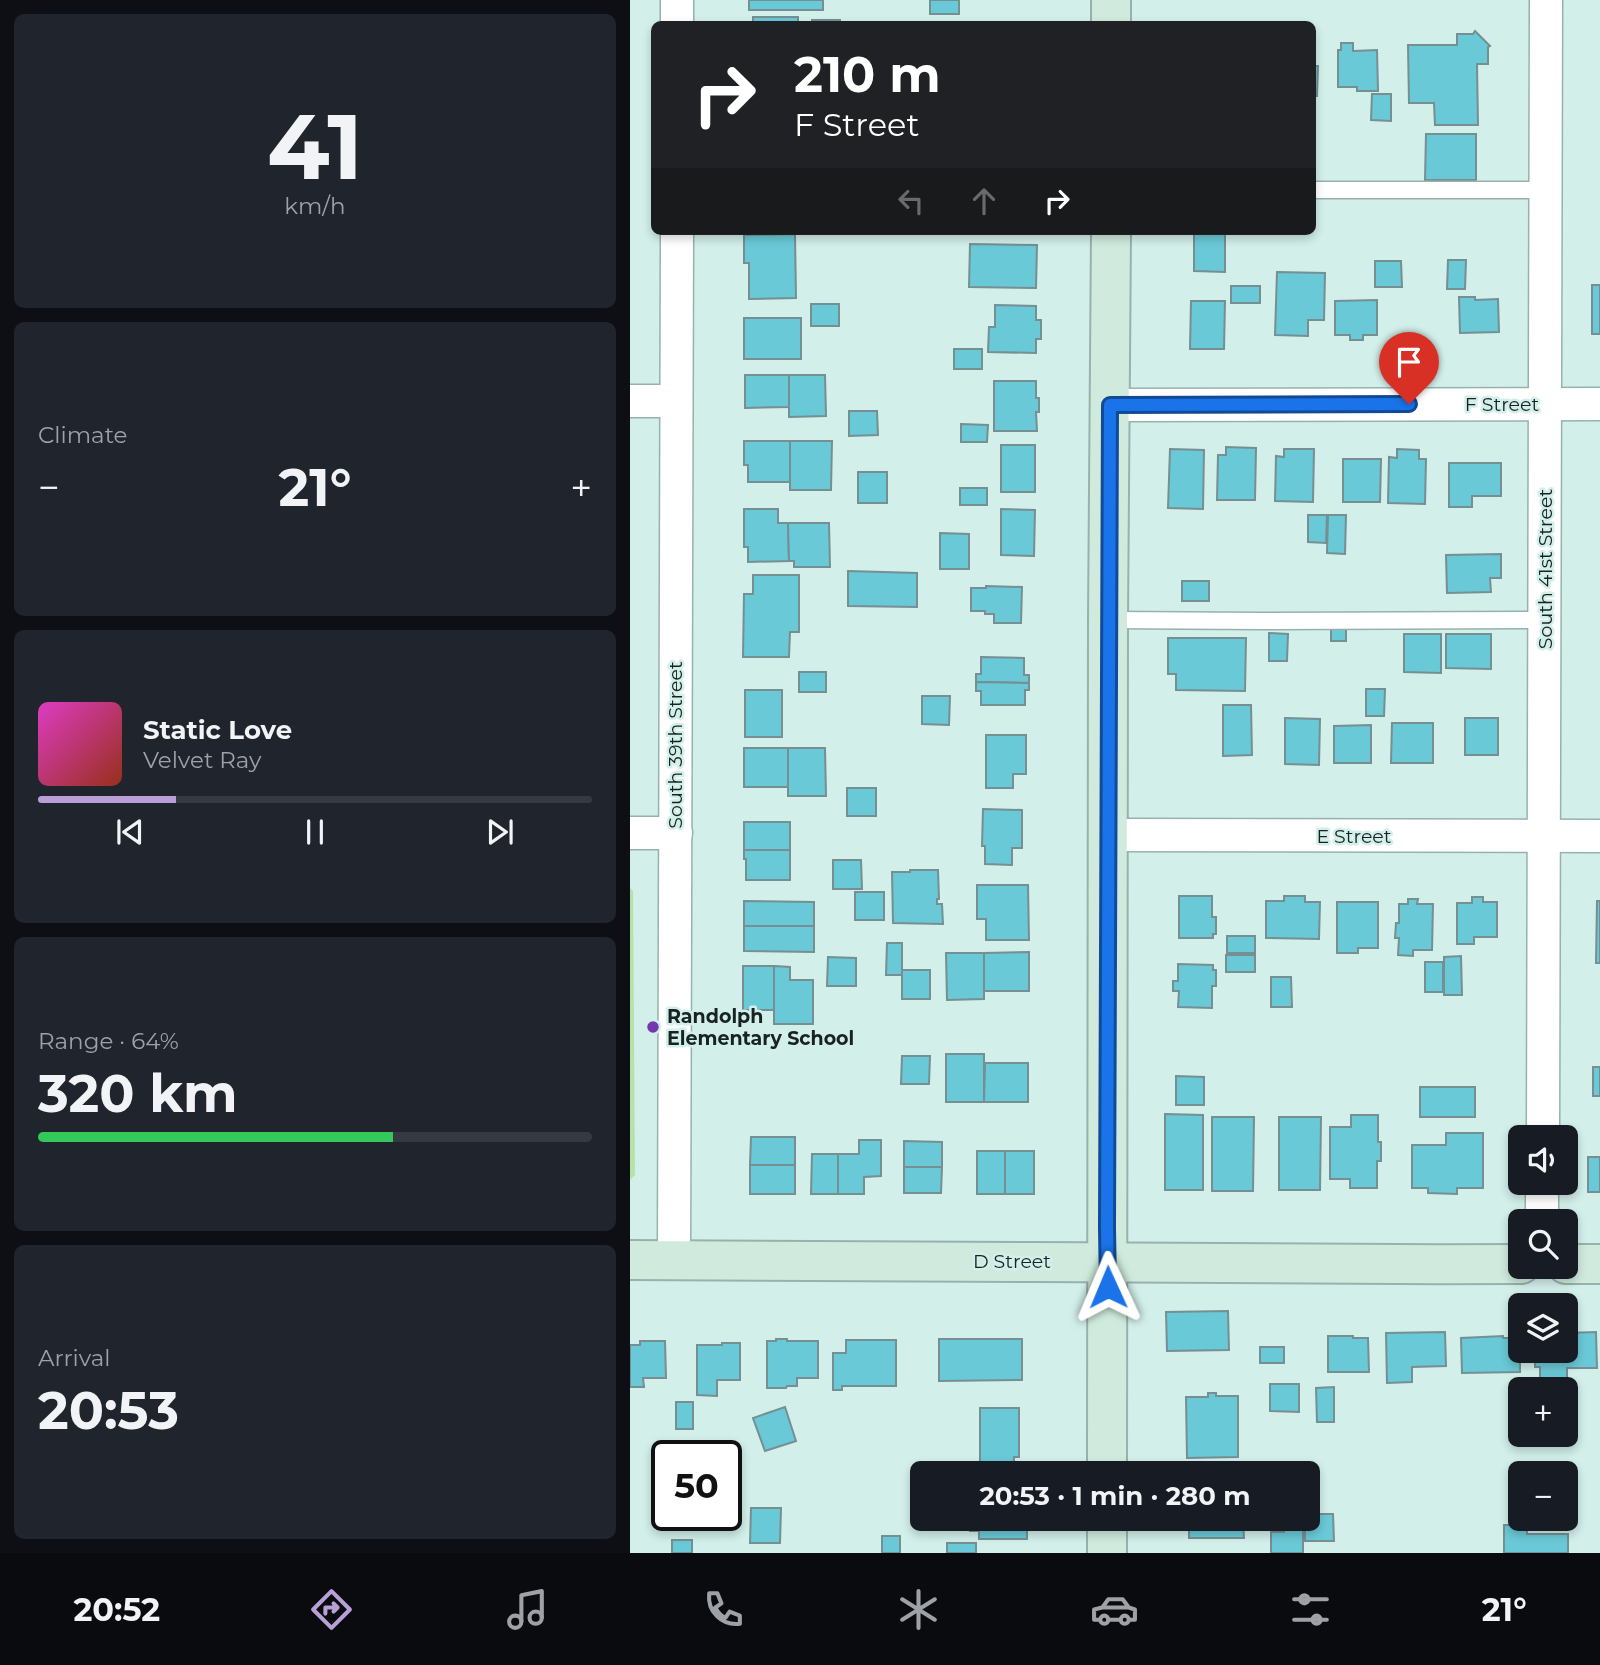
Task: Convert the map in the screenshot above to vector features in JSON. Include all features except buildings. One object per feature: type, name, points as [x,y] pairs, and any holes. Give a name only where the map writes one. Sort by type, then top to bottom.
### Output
[{"type":"main road","points":[[1111,0],[1111,21]]},
{"type":"main road","points":[[1107,1461],[1111,235]]},
{"type":"main road","name":"D Street","points":[[630,1260],[1508,1264]]},
{"type":"main road","points":[[1578,1264],[1600,1264]]},
{"type":"main road","points":[[1107,1531],[1107,1553]]},
{"type":"street","points":[[677,0],[677,21]]},
{"type":"street","name":"South 41st Street","points":[[1543,1125],[1546,0]]},
{"type":"street","name":"South 39th Street","points":[[674,1260],[677,235]]},
{"type":"street","points":[[630,401],[676,401]]},
{"type":"street","name":"F Street","points":[[1110,405],[1600,404]]},
{"type":"street","points":[[630,833],[676,833]]},
{"type":"street","name":"E Street","points":[[1108,835],[1600,836]]},
{"type":"lane","points":[[1316,190],[1546,190]]},
{"type":"lane","points":[[1108,620],[1545,620]]},
{"type":"green space","points":[[630,888],[633,891],[635,1175],[630,1180]]},
{"type":"place","name":"Randolph Elementary School","points":[[653,1027]]},
{"type":"route","points":[[1108,1287],[1110,405],[1409,404]]}]
